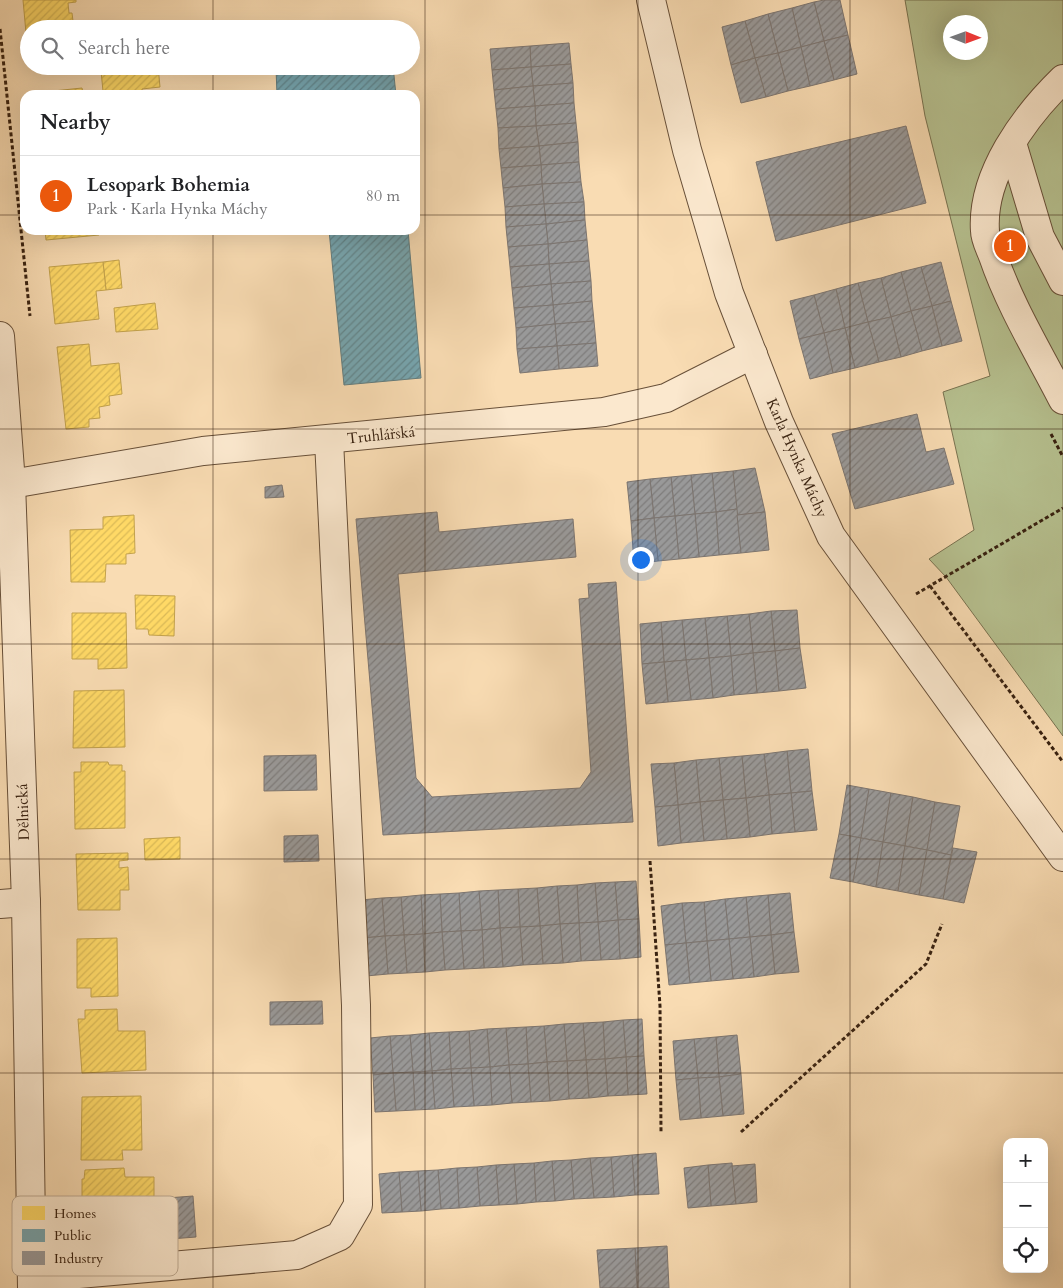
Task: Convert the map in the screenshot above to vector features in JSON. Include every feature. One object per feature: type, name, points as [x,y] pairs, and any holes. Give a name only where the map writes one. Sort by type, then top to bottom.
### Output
[{"type":"street","name":"Karla Hynka Máchy","points":[[650,0],[687,150],[729,293],[779,422],[831,536],[1063,857]]},
{"type":"street","points":[[1063,79],[1037,104],[1012,143],[988,190],[985,233],[1001,280],[1063,400]]},
{"type":"street","points":[[1012,143],[1040,237],[1063,281]]},
{"type":"street","name":"Dělnická","points":[[0,336],[6,484],[13,903],[28,1196]]},
{"type":"street","name":"Truhlářská","points":[[6,484],[203,451],[604,412],[666,398],[754,354]]},
{"type":"street","points":[[178,1268],[297,1255],[340,1236],[358,1205],[356,1005],[330,440]]},
{"type":"street","points":[[33,1283],[99,1276]]},
{"type":"path","points":[[885,612],[1063,508]]},
{"type":"path","points":[[930,586],[1063,762]]},
{"type":"path","points":[[650,861],[660,1006],[661,1132]]},
{"type":"path","points":[[741,1132],[926,964],[942,924]]},
{"type":"green space","points":[[905,0],[1063,0],[1063,736],[946,577],[929,559],[974,530],[943,392],[990,376],[925,116]]},
{"type":"building: Homes","points":[[23,0],[76,0],[76,2],[68,3],[69,13],[72,13],[73,20],[25,20]]},
{"type":"building: Homes","points":[[101,75],[159,75],[160,87],[142,90],[103,90]]},
{"type":"building: Homes","points":[[82,88],[82,90],[63,90]]},
{"type":"building: Homes","points":[[46,235],[99,235],[46,240]]},
{"type":"building: Homes","points":[[119,260],[122,288],[106,290],[103,262]]},
{"type":"building: Homes","points":[[103,262],[106,290],[96,291],[99,319],[55,324],[49,267]]},
{"type":"building: Homes","points":[[155,303],[158,329],[116,332],[114,308]]},
{"type":"building: Homes","points":[[89,344],[91,366],[119,363],[122,394],[109,396],[110,405],[99,407],[100,418],[89,419],[89,427],[66,429],[57,347]]},
{"type":"building: Homes","points":[[134,515],[135,553],[126,554],[126,564],[106,564],[105,582],[71,582],[70,530],[103,529],[103,517]]},
{"type":"building: Homes","points":[[135,595],[175,596],[174,636],[149,635],[148,629],[136,629]]},
{"type":"building: Homes","points":[[72,613],[126,613],[127,668],[98,669],[98,659],[72,659]]},
{"type":"building: Homes","points":[[124,690],[125,747],[73,748],[74,691]]},
{"type":"building: Homes","points":[[81,762],[108,762],[109,765],[122,765],[122,771],[125,771],[125,828],[75,829],[74,772],[81,772]]},
{"type":"building: Homes","points":[[180,837],[180,859],[145,860],[144,839]]},
{"type":"building: Homes","points":[[128,853],[128,860],[119,861],[119,868],[128,867],[129,890],[120,890],[120,910],[78,910],[76,854]]},
{"type":"building: Homes","points":[[117,938],[118,996],[91,997],[91,988],[77,988],[77,939]]},
{"type":"building: Homes","points":[[117,1009],[118,1031],[145,1031],[146,1070],[82,1073],[78,1019],[85,1019],[85,1010]]},
{"type":"building: Homes","points":[[141,1096],[142,1150],[122,1150],[123,1160],[81,1160],[82,1097]]},
{"type":"building: Homes","points":[[124,1168],[125,1177],[154,1177],[154,1196],[82,1196],[82,1179],[84,1179],[85,1170]]},
{"type":"building: Public","points":[[276,75],[394,75],[395,90],[277,90]]},
{"type":"building: Public","points":[[329,235],[408,235],[421,378],[344,385]]},
{"type":"building: Industry","points":[[840,0],[848,35],[824,41],[814,2]]},
{"type":"building: Industry","points":[[814,2],[824,41],[801,47],[792,8]]},
{"type":"building: Industry","points":[[792,8],[801,47],[778,53],[768,14]]},
{"type":"building: Industry","points":[[768,14],[778,53],[755,58],[745,21]]},
{"type":"building: Industry","points":[[745,21],[755,58],[731,65],[722,27]]},
{"type":"building: Industry","points":[[848,35],[857,74],[834,80],[824,41]]},
{"type":"building: Industry","points":[[824,41],[834,80],[810,86],[801,47]]},
{"type":"building: Industry","points":[[569,43],[571,64],[531,67],[530,46]]},
{"type":"building: Industry","points":[[530,46],[531,67],[492,70],[490,49]]},
{"type":"building: Industry","points":[[801,47],[810,86],[788,91],[778,53]]},
{"type":"building: Industry","points":[[778,53],[788,91],[766,97],[755,58]]},
{"type":"building: Industry","points":[[755,58],[766,97],[741,103],[731,65]]},
{"type":"building: Industry","points":[[571,64],[573,83],[533,86],[531,67]]},
{"type":"building: Industry","points":[[531,67],[533,86],[494,90],[492,70]]},
{"type":"building: Industry","points":[[573,83],[574,103],[535,106],[533,86]]},
{"type":"building: Industry","points":[[533,86],[535,106],[496,109],[494,90]]},
{"type":"building: Industry","points":[[574,103],[576,123],[536,126],[535,106]]},
{"type":"building: Industry","points":[[535,106],[536,126],[498,128],[496,109]]},
{"type":"building: Industry","points":[[576,123],[578,142],[539,146],[536,126]]},
{"type":"building: Industry","points":[[536,126],[539,146],[499,149],[498,128]]},
{"type":"building: Industry","points":[[906,126],[926,203],[776,241],[756,162]]},
{"type":"building: Industry","points":[[578,142],[579,162],[541,165],[539,146]]},
{"type":"building: Industry","points":[[539,146],[541,165],[501,168],[499,149]]},
{"type":"building: Industry","points":[[579,162],[581,182],[542,184],[541,165]]},
{"type":"building: Industry","points":[[541,165],[542,184],[503,188],[501,168]]},
{"type":"building: Industry","points":[[581,182],[584,202],[544,204],[542,184]]},
{"type":"building: Industry","points":[[542,184],[544,204],[505,207],[503,188]]},
{"type":"building: Industry","points":[[584,202],[585,220],[546,224],[544,204]]},
{"type":"building: Industry","points":[[544,204],[546,224],[506,227],[505,207]]},
{"type":"building: Industry","points":[[585,220],[587,240],[548,244],[546,224]]},
{"type":"building: Industry","points":[[546,224],[548,244],[508,247],[506,227]]},
{"type":"building: Industry","points":[[587,240],[589,261],[549,264],[548,244]]},
{"type":"building: Industry","points":[[548,244],[549,264],[510,267],[508,247]]},
{"type":"building: Industry","points":[[589,261],[591,281],[551,284],[549,264]]},
{"type":"building: Industry","points":[[941,262],[951,301],[932,306],[921,267]]},
{"type":"building: Industry","points":[[549,264],[551,284],[512,288],[510,267]]},
{"type":"building: Industry","points":[[921,267],[932,306],[911,311],[901,272]]},
{"type":"building: Industry","points":[[901,272],[911,311],[891,317],[881,278]]},
{"type":"building: Industry","points":[[881,278],[891,317],[868,322],[858,283]]},
{"type":"building: Industry","points":[[591,281],[592,301],[553,305],[551,284]]},
{"type":"building: Industry","points":[[858,283],[868,322],[845,328],[836,289]]},
{"type":"building: Industry","points":[[551,284],[553,305],[514,308],[512,288]]},
{"type":"building: Industry","points":[[836,289],[845,328],[824,333],[814,295]]},
{"type":"building: Industry","points":[[814,295],[824,333],[799,339],[790,301]]},
{"type":"building: Industry","points":[[592,301],[594,321],[555,324],[553,305]]},
{"type":"building: Industry","points":[[951,301],[962,341],[942,346],[932,306]]},
{"type":"building: Industry","points":[[553,305],[555,324],[516,328],[514,308]]},
{"type":"building: Industry","points":[[932,306],[942,346],[922,351],[911,311]]},
{"type":"building: Industry","points":[[911,311],[922,351],[901,357],[891,317]]},
{"type":"building: Industry","points":[[891,317],[901,357],[879,362],[868,322]]},
{"type":"building: Industry","points":[[594,321],[596,343],[557,346],[555,324]]},
{"type":"building: Industry","points":[[868,322],[879,362],[855,368],[845,328]]},
{"type":"building: Industry","points":[[555,324],[557,346],[517,349],[516,328]]},
{"type":"building: Industry","points":[[845,328],[855,368],[833,373],[824,333]]},
{"type":"building: Industry","points":[[824,333],[833,373],[810,379],[799,339]]},
{"type":"building: Industry","points":[[596,343],[598,366],[559,369],[557,346]]},
{"type":"building: Industry","points":[[557,346],[559,369],[520,373],[517,349]]},
{"type":"building: Industry","points":[[917,414],[926,452],[944,448],[954,484],[855,509],[832,434]]},
{"type":"building: Industry","points":[[755,468],[765,512],[737,515],[733,471]]},
{"type":"building: Industry","points":[[733,471],[737,509],[716,512],[712,473]]},
{"type":"building: Industry","points":[[712,473],[716,512],[695,514],[691,475]]},
{"type":"building: Industry","points":[[691,475],[695,514],[675,516],[671,477]]},
{"type":"building: Industry","points":[[671,477],[675,516],[654,518],[650,479]]},
{"type":"building: Industry","points":[[650,479],[654,518],[631,521],[627,482]]},
{"type":"building: Industry","points":[[282,485],[284,497],[265,498],[265,487]]},
{"type":"building: Industry","points":[[737,509],[741,553],[719,555],[716,512]]},
{"type":"building: Industry","points":[[437,512],[439,532],[573,519],[576,557],[398,574],[416,778],[432,797],[580,788],[591,772],[579,599],[589,598],[588,584],[616,582],[633,822],[383,835],[356,519]]},
{"type":"building: Industry","points":[[716,512],[719,555],[699,557],[695,514]]},
{"type":"building: Industry","points":[[765,512],[769,550],[741,553],[737,515]]},
{"type":"building: Industry","points":[[695,514],[699,557],[679,559],[675,516]]},
{"type":"building: Industry","points":[[675,516],[679,559],[658,561],[654,518]]},
{"type":"building: Industry","points":[[654,518],[658,561],[634,564],[631,521]]},
{"type":"building: Industry","points":[[797,610],[800,648],[775,651],[771,611]]},
{"type":"building: Industry","points":[[771,611],[775,651],[753,653],[749,614]]},
{"type":"building: Industry","points":[[749,614],[753,653],[731,656],[727,616]]},
{"type":"building: Industry","points":[[727,616],[731,656],[709,658],[705,618]]},
{"type":"building: Industry","points":[[705,618],[709,658],[686,660],[682,620]]},
{"type":"building: Industry","points":[[682,620],[686,660],[664,662],[661,622]]},
{"type":"building: Industry","points":[[661,622],[664,662],[642,664],[640,624]]},
{"type":"building: Industry","points":[[800,648],[806,688],[779,691],[775,651]]},
{"type":"building: Industry","points":[[775,651],[779,691],[757,693],[753,653]]},
{"type":"building: Industry","points":[[753,653],[757,693],[734,695],[731,656]]},
{"type":"building: Industry","points":[[731,656],[734,695],[713,698],[709,658]]},
{"type":"building: Industry","points":[[709,658],[713,698],[691,700],[686,660]]},
{"type":"building: Industry","points":[[686,660],[691,700],[668,702],[664,662]]},
{"type":"building: Industry","points":[[664,662],[668,702],[646,704],[642,664]]},
{"type":"building: Industry","points":[[808,749],[812,791],[791,793],[787,751]]},
{"type":"building: Industry","points":[[787,751],[791,793],[769,795],[764,754]]},
{"type":"building: Industry","points":[[764,754],[769,795],[746,798],[742,756]]},
{"type":"building: Industry","points":[[316,755],[317,790],[264,791],[264,756]]},
{"type":"building: Industry","points":[[742,756],[746,798],[723,800],[719,758]]},
{"type":"building: Industry","points":[[719,758],[723,800],[700,802],[696,760]]},
{"type":"building: Industry","points":[[696,760],[700,802],[678,805],[674,763]]},
{"type":"building: Industry","points":[[674,763],[678,805],[655,807],[651,764]]},
{"type":"building: Industry","points":[[847,785],[869,789],[861,838],[839,834]]},
{"type":"building: Industry","points":[[869,789],[891,793],[883,842],[861,838]]},
{"type":"building: Industry","points":[[812,791],[817,830],[795,832],[791,793]]},
{"type":"building: Industry","points":[[791,793],[795,832],[772,834],[769,795]]},
{"type":"building: Industry","points":[[891,793],[913,797],[905,846],[883,842]]},
{"type":"building: Industry","points":[[769,795],[772,834],[750,837],[746,798]]},
{"type":"building: Industry","points":[[913,797],[935,802],[927,850],[905,846]]},
{"type":"building: Industry","points":[[746,798],[750,837],[727,839],[723,800]]},
{"type":"building: Industry","points":[[723,800],[727,839],[704,841],[700,802]]},
{"type":"building: Industry","points":[[700,802],[704,841],[681,843],[678,805]]},
{"type":"building: Industry","points":[[935,802],[960,806],[951,855],[927,850]]},
{"type":"building: Industry","points":[[678,805],[681,843],[658,846],[655,807]]},
{"type":"building: Industry","points":[[839,834],[861,838],[853,882],[830,878]]},
{"type":"building: Industry","points":[[318,835],[319,861],[284,862],[284,836]]},
{"type":"building: Industry","points":[[861,838],[883,842],[876,887],[853,882]]},
{"type":"building: Industry","points":[[883,842],[905,846],[898,891],[876,887]]},
{"type":"building: Industry","points":[[905,846],[927,850],[919,895],[898,891]]},
{"type":"building: Industry","points":[[953,848],[977,852],[964,903],[943,899]]},
{"type":"building: Industry","points":[[927,850],[951,855],[943,899],[919,895]]},
{"type":"building: Industry","points":[[636,881],[639,919],[618,920],[615,882]]},
{"type":"building: Industry","points":[[615,882],[618,920],[598,922],[595,883]]},
{"type":"building: Industry","points":[[595,883],[598,922],[579,923],[577,885]]},
{"type":"building: Industry","points":[[577,885],[579,923],[560,924],[557,886]]},
{"type":"building: Industry","points":[[557,886],[560,924],[540,926],[537,888]]},
{"type":"building: Industry","points":[[537,888],[540,926],[520,927],[518,889]]},
{"type":"building: Industry","points":[[518,889],[520,927],[500,928],[498,890]]},
{"type":"building: Industry","points":[[498,890],[500,928],[482,930],[479,891]]},
{"type":"building: Industry","points":[[479,891],[482,930],[461,931],[459,893]]},
{"type":"building: Industry","points":[[459,893],[461,931],[442,932],[440,894]]},
{"type":"building: Industry","points":[[790,893],[794,932],[771,935],[768,895]]},
{"type":"building: Industry","points":[[440,894],[442,932],[423,934],[421,895]]},
{"type":"building: Industry","points":[[421,895],[423,934],[404,935],[401,897]]},
{"type":"building: Industry","points":[[768,895],[771,935],[750,937],[746,897]]},
{"type":"building: Industry","points":[[401,897],[404,935],[385,936],[382,898]]},
{"type":"building: Industry","points":[[746,897],[750,937],[729,939],[725,899]]},
{"type":"building: Industry","points":[[382,898],[385,936],[363,938],[361,900]]},
{"type":"building: Industry","points":[[725,899],[729,939],[707,941],[704,902]]},
{"type":"building: Industry","points":[[704,902],[707,941],[686,943],[682,903]]},
{"type":"building: Industry","points":[[682,903],[686,943],[665,945],[661,906]]},
{"type":"building: Industry","points":[[639,919],[641,957],[620,959],[618,920]]},
{"type":"building: Industry","points":[[618,920],[620,959],[601,960],[598,922]]},
{"type":"building: Industry","points":[[598,922],[601,960],[581,961],[579,923]]},
{"type":"building: Industry","points":[[579,923],[581,961],[563,963],[560,924]]},
{"type":"building: Industry","points":[[560,924],[563,963],[543,964],[540,926]]},
{"type":"building: Industry","points":[[540,926],[543,964],[523,965],[520,927]]},
{"type":"building: Industry","points":[[520,927],[523,965],[503,967],[500,928]]},
{"type":"building: Industry","points":[[500,928],[503,967],[484,968],[482,930]]},
{"type":"building: Industry","points":[[482,930],[484,968],[464,969],[461,931]]},
{"type":"building: Industry","points":[[461,931],[464,969],[445,970],[442,932]]},
{"type":"building: Industry","points":[[442,932],[445,970],[425,972],[423,934]]},
{"type":"building: Industry","points":[[794,932],[799,972],[775,974],[771,935]]},
{"type":"building: Industry","points":[[423,934],[425,972],[407,973],[404,935]]},
{"type":"building: Industry","points":[[404,935],[407,973],[388,974],[385,936]]},
{"type":"building: Industry","points":[[771,935],[775,974],[754,977],[750,937]]},
{"type":"building: Industry","points":[[385,936],[388,974],[366,976],[363,938]]},
{"type":"building: Industry","points":[[750,937],[754,977],[733,979],[729,939]]},
{"type":"building: Industry","points":[[729,939],[733,979],[711,981],[707,941]]},
{"type":"building: Industry","points":[[707,941],[711,981],[690,983],[686,943]]},
{"type":"building: Industry","points":[[686,943],[690,983],[669,985],[665,945]]},
{"type":"building: Industry","points":[[322,1001],[323,1024],[270,1025],[270,1002]]},
{"type":"building: Industry","points":[[642,1019],[644,1056],[626,1057],[623,1020]]},
{"type":"building: Industry","points":[[623,1020],[626,1057],[605,1059],[603,1022]]},
{"type":"building: Industry","points":[[603,1022],[605,1059],[586,1060],[583,1023]]},
{"type":"building: Industry","points":[[583,1023],[586,1060],[567,1061],[564,1024]]},
{"type":"building: Industry","points":[[564,1024],[567,1061],[547,1062],[544,1026]]},
{"type":"building: Industry","points":[[544,1026],[547,1062],[528,1064],[526,1027]]},
{"type":"building: Industry","points":[[526,1027],[528,1064],[509,1065],[506,1028]]},
{"type":"building: Industry","points":[[506,1028],[509,1065],[490,1067],[487,1029]]},
{"type":"building: Industry","points":[[487,1029],[490,1067],[471,1068],[469,1031]]},
{"type":"building: Industry","points":[[469,1031],[471,1068],[451,1069],[449,1032]]},
{"type":"building: Industry","points":[[449,1032],[451,1069],[432,1071],[429,1033]]},
{"type":"building: Industry","points":[[429,1033],[432,1071],[413,1072],[410,1035]]},
{"type":"building: Industry","points":[[410,1035],[413,1072],[393,1073],[390,1036]]},
{"type":"building: Industry","points":[[737,1035],[741,1074],[719,1077],[716,1037]]},
{"type":"building: Industry","points":[[390,1036],[393,1073],[373,1075],[370,1038]]},
{"type":"building: Industry","points":[[716,1037],[719,1077],[698,1078],[694,1039]]},
{"type":"building: Industry","points":[[694,1039],[698,1078],[676,1080],[673,1041]]},
{"type":"building: Industry","points":[[644,1056],[647,1094],[628,1095],[626,1057]]},
{"type":"building: Industry","points":[[626,1057],[628,1095],[608,1096],[605,1059]]},
{"type":"building: Industry","points":[[605,1059],[608,1096],[589,1098],[586,1060]]},
{"type":"building: Industry","points":[[586,1060],[589,1098],[569,1099],[567,1061]]},
{"type":"building: Industry","points":[[567,1061],[569,1099],[550,1101],[547,1062]]},
{"type":"building: Industry","points":[[547,1062],[550,1101],[531,1102],[528,1064]]},
{"type":"building: Industry","points":[[528,1064],[531,1102],[512,1103],[509,1065]]},
{"type":"building: Industry","points":[[509,1065],[512,1103],[492,1105],[490,1067]]},
{"type":"building: Industry","points":[[490,1067],[492,1105],[474,1106],[471,1068]]},
{"type":"building: Industry","points":[[471,1068],[474,1106],[454,1107],[451,1069]]},
{"type":"building: Industry","points":[[451,1069],[454,1107],[435,1109],[432,1071]]},
{"type":"building: Industry","points":[[432,1071],[435,1109],[415,1110],[413,1072]]},
{"type":"building: Industry","points":[[413,1072],[415,1110],[396,1111],[393,1073]]},
{"type":"building: Industry","points":[[393,1073],[396,1111],[375,1112],[373,1075]]},
{"type":"building: Industry","points":[[741,1074],[744,1114],[723,1116],[719,1077]]},
{"type":"building: Industry","points":[[719,1077],[723,1116],[701,1118],[698,1078]]},
{"type":"building: Industry","points":[[698,1078],[701,1118],[680,1120],[676,1080]]},
{"type":"building: Industry","points":[[656,1153],[659,1194],[635,1195],[632,1155]]},
{"type":"building: Industry","points":[[632,1155],[635,1195],[614,1197],[611,1157]]},
{"type":"building: Industry","points":[[611,1157],[614,1197],[594,1198],[590,1158]]},
{"type":"building: Industry","points":[[590,1158],[594,1198],[574,1199],[571,1160]]},
{"type":"building: Industry","points":[[571,1160],[574,1199],[555,1201],[552,1161]]},
{"type":"building: Industry","points":[[552,1161],[555,1201],[536,1202],[534,1163]]},
{"type":"building: Industry","points":[[534,1163],[536,1202],[517,1204],[514,1164]]},
{"type":"building: Industry","points":[[732,1163],[736,1204],[711,1206],[708,1165]]},
{"type":"building: Industry","points":[[514,1164],[517,1204],[499,1205],[496,1165]]},
{"type":"building: Industry","points":[[755,1164],[757,1202],[736,1204],[732,1166]]},
{"type":"building: Industry","points":[[496,1165],[499,1205],[480,1206],[477,1167]]},
{"type":"building: Industry","points":[[708,1165],[711,1206],[688,1208],[684,1168]]},
{"type":"building: Industry","points":[[477,1167],[480,1206],[459,1208],[457,1168]]},
{"type":"building: Industry","points":[[457,1168],[459,1208],[441,1209],[438,1170]]},
{"type":"building: Industry","points":[[438,1170],[441,1209],[421,1211],[418,1171]]},
{"type":"building: Industry","points":[[418,1171],[421,1211],[402,1212],[399,1172]]},
{"type":"building: Industry","points":[[399,1172],[402,1212],[382,1213],[379,1174]]},
{"type":"building: Industry","points":[[193,1196],[196,1237],[178,1238],[178,1197]]},
{"type":"building: Industry","points":[[667,1246],[669,1288],[637,1288],[635,1248]]},
{"type":"building: Industry","points":[[635,1248],[637,1288],[600,1288],[597,1250]]},
{"type":"place","name":"Lesopark Bohemia","points":[[1010,246]]}]
